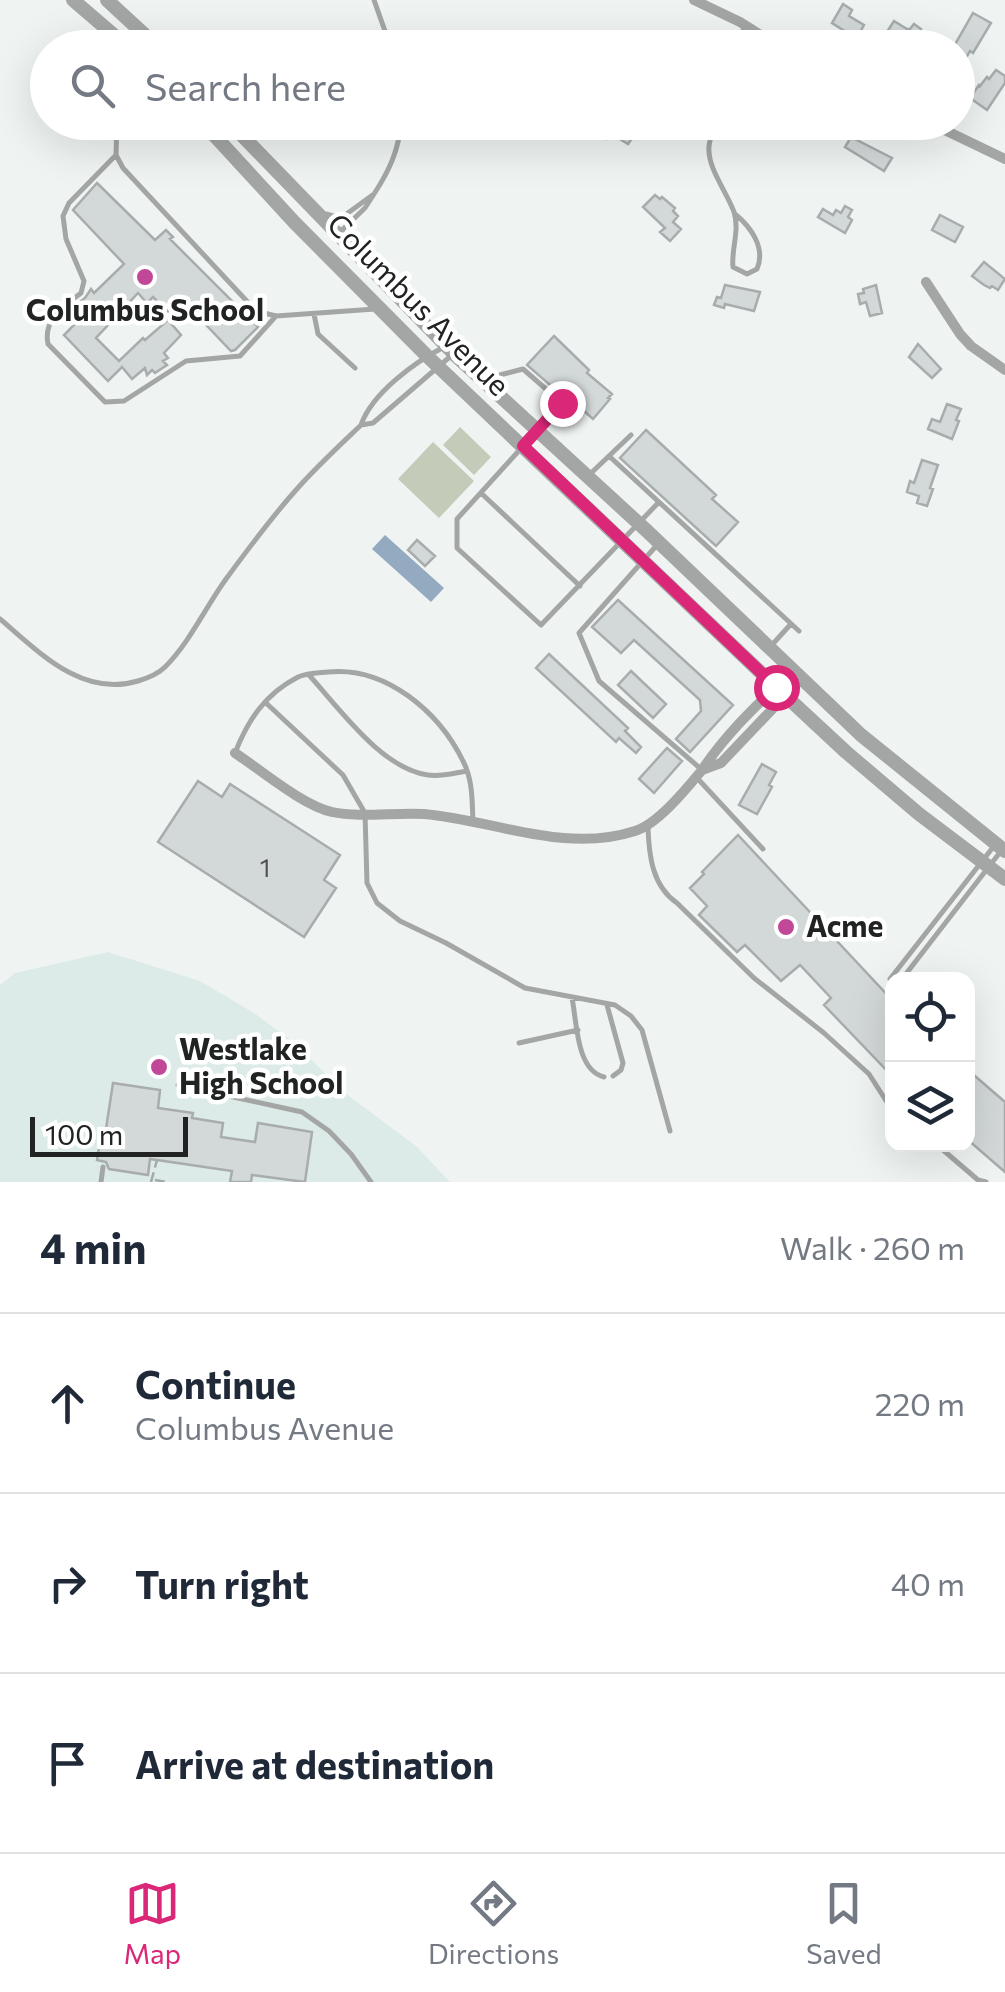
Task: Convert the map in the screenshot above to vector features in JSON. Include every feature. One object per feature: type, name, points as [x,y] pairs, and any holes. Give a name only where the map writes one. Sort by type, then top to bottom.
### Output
[{"type":"street","points":[[73,0],[106,30]]},
{"type":"street","points":[[107,0],[140,30]]},
{"type":"street","points":[[694,0],[753,30]]},
{"type":"street","name":"Columbus Avenue","points":[[219,140],[433,361],[781,691],[861,764],[1005,879]]},
{"type":"street","name":"Columbus Avenue","points":[[245,140],[450,350],[796,675],[861,735],[1001,848]]},
{"type":"street","points":[[965,140],[1005,159]]},
{"type":"street","points":[[356,284],[372,271]]},
{"type":"street","points":[[926,282],[960,334],[1005,370]]},
{"type":"street","points":[[234,753],[310,804],[334,812],[426,814],[526,834],[563,838],[606,836],[648,825],[699,773],[715,750],[796,675]]},
{"type":"lane","points":[[374,0],[384,30]]},
{"type":"lane","points":[[743,30],[745,25]]},
{"type":"lane","points":[[116,140],[116,156],[123,168],[256,310],[276,316],[380,309]]},
{"type":"lane","points":[[337,234],[365,208],[391,165],[399,140]]},
{"type":"lane","points":[[710,140],[708,149],[721,186],[735,214],[747,224],[757,242],[761,260],[757,269],[747,274],[733,268],[735,214]]},
{"type":"lane","points":[[116,156],[69,202],[63,216],[66,239],[84,281],[81,293],[56,312],[45,332],[48,344],[105,402],[124,400],[186,361],[240,356],[276,316]]},
{"type":"lane","points":[[308,205],[341,218],[374,194]]},
{"type":"lane","points":[[314,314],[318,334],[355,368]]},
{"type":"lane","points":[[0,619],[79,678],[127,684],[149,678],[176,654],[224,582],[298,488],[361,425],[382,393],[450,350]]},
{"type":"lane","points":[[361,425],[372,424],[433,361],[450,350]]},
{"type":"lane","points":[[482,380],[523,369],[562,403],[457,520],[457,548],[541,626],[660,502]]},
{"type":"lane","points":[[587,477],[630,434]]},
{"type":"lane","points":[[609,456],[799,632]]},
{"type":"lane","points":[[481,493],[580,586]]},
{"type":"lane","points":[[659,543],[579,632],[598,680],[699,773],[763,848]]},
{"type":"lane","points":[[769,649],[791,624]]},
{"type":"lane","points":[[234,753],[246,725],[265,702],[302,675],[338,671],[370,675],[409,695],[438,723],[464,761],[471,785],[472,822]]},
{"type":"lane","points":[[308,674],[364,735],[404,768],[442,776],[467,771]]},
{"type":"lane","points":[[265,702],[343,774],[364,813],[367,883],[377,903],[400,920],[525,988],[615,1005],[631,1016],[642,1030],[670,1131]]},
{"type":"lane","points":[[648,825],[650,864],[667,896],[754,978],[869,1074],[885,1099]]},
{"type":"lane","points":[[896,972],[1001,848]]},
{"type":"lane","points":[[908,972],[985,864]]},
{"type":"lane","points":[[572,998],[582,1054],[590,1070],[604,1077]]},
{"type":"lane","points":[[607,1004],[623,1063],[613,1076]]},
{"type":"lane","points":[[520,1044],[578,1030]]},
{"type":"lane","points":[[178,1085],[302,1112],[329,1131],[371,1182]]},
{"type":"lane","points":[[945,1152],[978,1180],[986,1182]]},
{"type":"lane","points":[[100,1182],[103,1168]]},
{"type":"path","points":[[157,1160],[152,1181],[167,1182]]},
{"type":"shaded area","name":"Westlake High School","points":[[108,952],[200,981],[254,1013],[292,1041],[345,1093],[416,1146],[450,1182],[0,1182],[0,985],[15,973]]},
{"type":"green space","points":[[460,427],[491,457],[474,475],[443,445]]},
{"type":"green space","points":[[433,442],[474,481],[439,518],[398,479]]},
{"type":"water","points":[[385,535],[444,588],[431,602],[372,549]]},
{"type":"building","points":[[843,4],[852,10],[849,16],[864,25],[861,30],[843,30],[832,23]]},
{"type":"building","points":[[973,13],[991,23],[975,50],[975,30],[963,30]]},
{"type":"building","points":[[894,21],[907,29],[914,24],[921,29],[920,30],[888,30]]},
{"type":"building","points":[[996,70],[1005,76],[1005,83],[987,110],[975,102],[975,91]]},
{"type":"building","points":[[849,140],[857,140],[892,158],[884,171],[845,147]]},
{"type":"building","points":[[97,183],[155,240],[166,230],[173,237],[170,239],[258,327],[235,350],[231,351],[187,305],[174,318],[153,297],[147,303],[138,293],[96,338],[119,361],[168,320],[181,335],[164,353],[167,365],[155,373],[152,370],[147,375],[145,368],[132,379],[122,367],[108,381],[64,335],[79,320],[70,310],[124,264],[73,210]]},
{"type":"building","points":[[655,195],[675,208],[678,216],[673,222],[681,229],[670,241],[660,232],[665,228],[643,207]]},
{"type":"building","points":[[845,206],[852,210],[848,217],[852,220],[845,233],[818,217],[823,209],[833,215],[836,210],[841,213]]},
{"type":"building","points":[[940,215],[963,227],[955,242],[932,230]]},
{"type":"building","points":[[984,262],[1005,279],[998,290],[972,276]]},
{"type":"building","points":[[725,285],[760,292],[754,311],[714,305]]},
{"type":"building","points":[[876,285],[882,313],[870,316],[866,302],[860,304],[858,294]]},
{"type":"building","points":[[554,336],[612,394],[593,419],[527,365]]},
{"type":"building","points":[[918,344],[941,369],[932,378],[909,357]]},
{"type":"building","points":[[947,404],[961,409],[952,439],[928,429],[932,419],[940,422]]},
{"type":"building","points":[[646,430],[716,495],[712,499],[738,522],[716,546],[620,458]]},
{"type":"building","points":[[922,460],[938,465],[927,506],[917,503],[919,496],[907,492]]},
{"type":"building","points":[[417,540],[435,556],[425,566],[408,550]]},
{"type":"building","points":[[618,600],[733,705],[690,752],[676,739],[701,711],[700,700],[634,640],[621,653],[592,627]]},
{"type":"building","points":[[549,654],[628,728],[625,731],[641,747],[636,753],[619,738],[616,742],[536,668]]},
{"type":"building","points":[[631,671],[666,704],[653,718],[618,685]]},
{"type":"building","points":[[667,748],[682,761],[654,793],[639,779]]},
{"type":"building","points":[[762,764],[776,772],[757,814],[739,805]]},
{"type":"building","points":[[198,781],[222,797],[230,784],[340,855],[324,880],[336,888],[304,937],[158,842]]},
{"type":"building","points":[[738,835],[885,992],[885,1069],[824,1005],[831,998],[800,965],[781,981],[745,945],[737,952],[699,915],[707,906],[690,888]]},
{"type":"building","points":[[975,1076],[1005,1102],[1005,1172],[975,1146]]},
{"type":"building","points":[[113,1083],[160,1090],[158,1108],[223,1123],[221,1137],[255,1142],[258,1123],[312,1132],[305,1182],[252,1175],[251,1182],[230,1182],[232,1171],[150,1159],[148,1175],[109,1169],[106,1162],[97,1160],[100,1141],[104,1142]]},
{"type":"place","name":"Columbus School","points":[[145,277]]},
{"type":"place","name":"Acme","points":[[786,927]]},
{"type":"place","name":"Westlake High School","points":[[159,1067]]},
{"type":"route","points":[[562,403],[523,446],[776,687]]}]
